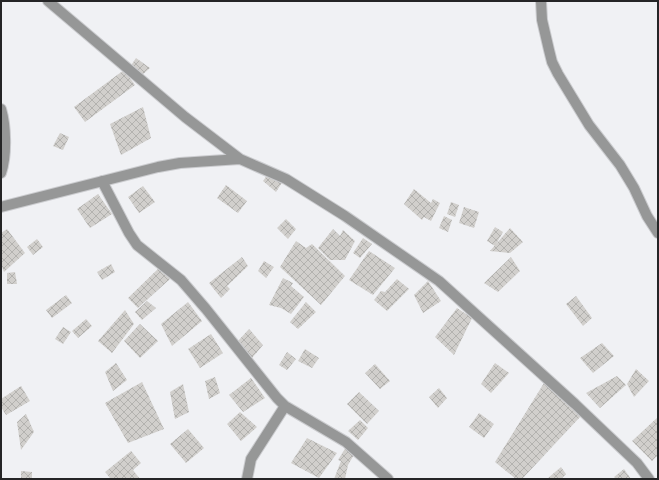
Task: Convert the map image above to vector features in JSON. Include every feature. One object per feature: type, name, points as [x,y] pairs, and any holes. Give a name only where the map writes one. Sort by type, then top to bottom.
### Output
[{"type":"street","points":[[48,1],[180,112],[240,159],[286,179],[345,216],[439,281],[581,410],[637,463],[650,479]]},
{"type":"street","points":[[541,1],[542,20],[552,62],[558,74],[589,125],[620,166],[634,188],[647,216],[658,233]]},
{"type":"street","points":[[1,108],[5,140],[1,173]]},
{"type":"street","points":[[1,207],[158,167],[173,164],[240,159]]},
{"type":"street","points":[[102,181],[128,233],[137,245],[181,280],[211,314],[277,398],[285,406],[346,442],[388,479]]},
{"type":"street","points":[[247,479],[251,459],[285,406]]},
{"type":"building","points":[[136,58],[150,68],[141,76],[130,67]]},
{"type":"building","points":[[124,70],[135,85],[85,122],[74,107]]},
{"type":"building","points":[[143,107],[151,138],[121,155],[110,124]]},
{"type":"building","points":[[60,133],[69,137],[63,150],[53,146]]},
{"type":"building","points":[[268,174],[283,181],[276,192],[263,181]]},
{"type":"building","points":[[226,185],[247,201],[238,213],[217,198]]},
{"type":"building","points":[[143,186],[155,202],[139,213],[128,197]]},
{"type":"building","points":[[414,189],[431,203],[433,199],[440,203],[431,221],[424,217],[422,220],[404,204]]},
{"type":"building","points":[[98,194],[112,214],[90,228],[77,209]]},
{"type":"building","points":[[451,202],[459,205],[455,217],[447,214]]},
{"type":"building","points":[[464,207],[479,212],[474,228],[459,223]]},
{"type":"building","points":[[444,216],[452,220],[448,232],[439,228]]},
{"type":"building","points":[[286,219],[296,229],[288,239],[277,228]]},
{"type":"building","points":[[495,227],[503,232],[495,246],[487,241]]},
{"type":"building","points":[[510,228],[523,242],[510,253],[490,251]]},
{"type":"building","points":[[7,229],[25,253],[4,272],[1,265],[1,233]]},
{"type":"building","points":[[333,229],[340,236],[343,230],[355,241],[345,260],[330,260],[318,248]]},
{"type":"building","points":[[363,238],[372,244],[360,258],[353,253]]},
{"type":"building","points":[[37,239],[43,247],[33,255],[27,247]]},
{"type":"building","points":[[296,241],[306,248],[312,244],[345,276],[321,305],[280,267]]},
{"type":"building","points":[[369,251],[395,268],[373,295],[349,280]]},
{"type":"building","points":[[242,257],[248,266],[227,286],[230,289],[221,298],[209,283]]},
{"type":"building","points":[[511,257],[520,271],[498,292],[484,283]]},
{"type":"building","points":[[264,261],[274,267],[266,278],[258,271]]},
{"type":"building","points":[[111,264],[115,272],[102,280],[97,272]]},
{"type":"building","points":[[160,267],[170,279],[138,308],[128,298]]},
{"type":"building","points":[[15,272],[17,284],[7,284],[7,273]]},
{"type":"building","points":[[283,278],[293,283],[291,286],[304,297],[291,314],[281,308],[269,305]]},
{"type":"building","points":[[397,279],[409,289],[387,311],[374,300],[381,291],[385,292]]},
{"type":"building","points":[[428,281],[441,301],[423,313],[414,295]]},
{"type":"building","points":[[66,295],[72,303],[52,318],[46,310]]},
{"type":"building","points":[[576,296],[592,318],[583,326],[566,304]]},
{"type":"building","points":[[147,301],[156,308],[142,320],[135,312]]},
{"type":"building","points":[[188,302],[202,321],[172,346],[161,324]]},
{"type":"building","points":[[306,302],[316,312],[298,329],[290,322]]},
{"type":"building","points":[[457,308],[472,318],[454,355],[435,337]]},
{"type":"building","points":[[125,310],[134,324],[112,353],[98,341]]},
{"type":"building","points":[[86,319],[92,326],[78,338],[72,331]]},
{"type":"building","points":[[140,324],[158,341],[140,358],[124,341]]},
{"type":"building","points":[[63,327],[71,332],[63,344],[55,339]]},
{"type":"building","points":[[249,329],[263,345],[252,358],[238,341]]},
{"type":"building","points":[[211,334],[223,353],[200,368],[188,349]]},
{"type":"building","points":[[602,343],[614,356],[593,373],[580,358]]},
{"type":"building","points":[[305,349],[319,358],[312,368],[298,361]]},
{"type":"building","points":[[287,352],[296,359],[287,370],[279,365]]},
{"type":"building","points":[[116,363],[127,380],[113,391],[105,372]]},
{"type":"building","points":[[495,363],[509,373],[491,393],[481,384]]},
{"type":"building","points":[[375,364],[390,381],[380,389],[365,373]]},
{"type":"building","points":[[636,369],[649,381],[634,397],[627,384]]},
{"type":"building","points":[[617,376],[626,385],[600,408],[586,393]]},
{"type":"building","points":[[215,377],[220,393],[209,399],[205,381]]},
{"type":"building","points":[[251,378],[265,398],[243,412],[229,395]]},
{"type":"building","points":[[142,382],[164,429],[128,443],[105,403]]},
{"type":"building","points":[[544,383],[581,416],[522,479],[516,479],[495,462]]},
{"type":"building","points":[[183,384],[189,412],[175,419],[170,392]]},
{"type":"building","points":[[21,386],[30,401],[6,415],[1,407],[1,399]]},
{"type":"building","points":[[439,388],[447,398],[438,408],[429,397]]},
{"type":"building","points":[[359,392],[379,411],[367,424],[347,404]]},
{"type":"building","points":[[240,412],[257,427],[241,441],[227,424]]},
{"type":"building","points":[[479,413],[494,424],[484,438],[469,427]]},
{"type":"building","points":[[26,414],[34,432],[21,450],[17,422]]},
{"type":"building","points":[[658,417],[658,455],[652,461],[632,441]]},
{"type":"building","points":[[360,420],[368,428],[358,440],[348,431]]},
{"type":"building","points":[[188,429],[204,448],[186,463],[170,444]]},
{"type":"building","points":[[307,438],[337,453],[319,478],[291,463]]},
{"type":"building","points":[[346,447],[355,453],[348,465],[345,479],[334,479],[341,461],[338,460]]},
{"type":"building","points":[[131,451],[141,463],[133,470],[140,479],[111,479],[105,472]]},
{"type":"building","points":[[561,467],[566,474],[561,479],[548,478]]},
{"type":"building","points":[[624,469],[631,479],[616,479],[614,477]]},
{"type":"building","points":[[21,471],[32,472],[32,479],[21,479]]}]
